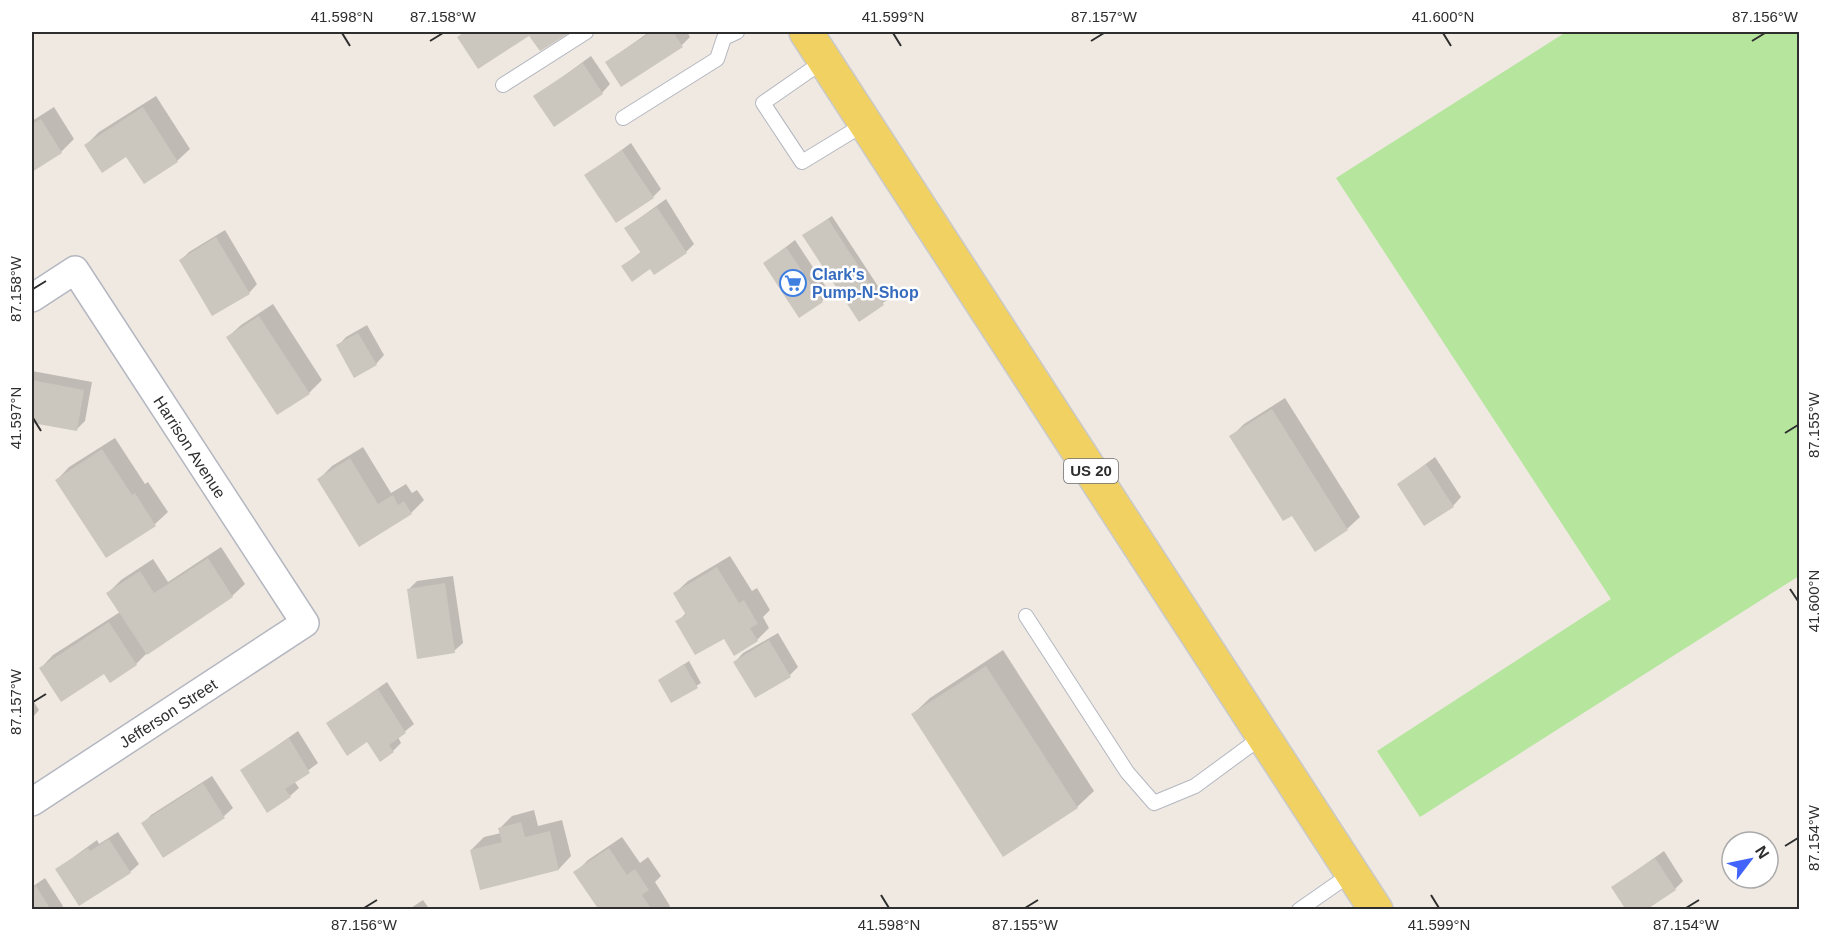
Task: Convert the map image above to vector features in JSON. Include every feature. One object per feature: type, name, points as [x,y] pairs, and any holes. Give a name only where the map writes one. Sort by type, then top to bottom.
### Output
[{"type":"main road","name":"US 20","points":[[806,32],[1376,909]]},
{"type":"street","name":"Harrison Avenue","points":[[32,298],[75,270],[305,624]]},
{"type":"street","name":"Jefferson Street","points":[[32,802],[305,624]]},
{"type":"lane","points":[[503,85],[586,32]]},
{"type":"lane","points":[[623,118],[717,59],[724,38],[737,32]]},
{"type":"lane","points":[[825,60],[763,103],[802,162],[866,123]]},
{"type":"lane","points":[[1026,616],[1127,772],[1154,803],[1195,786],[1263,736]]},
{"type":"lane","points":[[1299,909],[1352,873]]},
{"type":"green space","points":[[1566,32],[1799,32],[1799,576],[1420,817],[1377,751],[1611,599],[1336,178]]},
{"type":"building","points":[[465,32],[571,32],[540,51],[529,36],[478,69],[457,37]]},
{"type":"building","points":[[651,32],[673,32],[683,47],[621,87],[605,62]]},
{"type":"building","points":[[583,63],[603,94],[554,127],[533,96]]},
{"type":"building","points":[[143,107],[178,162],[144,184],[126,157],[102,173],[84,145]]},
{"type":"building","points":[[41,119],[62,153],[32,172],[32,124]]},
{"type":"building","points":[[622,150],[654,198],[616,223],[584,175]]},
{"type":"building","points":[[657,207],[687,253],[654,275],[650,269],[632,282],[621,266],[641,253],[624,228]]},
{"type":"building","points":[[828,219],[884,305],[859,322],[802,235]]},
{"type":"building","points":[[216,237],[250,294],[212,316],[179,260]]},
{"type":"building","name":"Clark's Pump-N-Shop","points":[[786,247],[823,302],[799,318],[763,263]]},
{"type":"building","points":[[259,316],[310,394],[277,415],[226,337]]},
{"type":"building","points":[[358,333],[377,365],[354,378],[336,345]]},
{"type":"building","points":[[32,380],[84,390],[77,431],[32,423]]},
{"type":"building","points":[[1272,409],[1348,530],[1315,552],[1292,516],[1283,521],[1229,436]]},
{"type":"building","points":[[102,449],[132,495],[135,493],[156,526],[106,558],[55,480]]},
{"type":"building","points":[[350,458],[378,504],[393,495],[398,505],[404,501],[412,514],[359,547],[317,479]]},
{"type":"building","points":[[1426,464],[1454,507],[1424,526],[1397,484]]},
{"type":"building","points":[[208,558],[233,597],[147,655],[106,593],[140,571],[154,593]]},
{"type":"building","points":[[717,567],[739,603],[744,600],[758,624],[750,628],[758,641],[734,656],[724,639],[695,655],[675,621],[686,615],[673,593]]},
{"type":"building","points":[[445,583],[455,653],[417,659],[407,589]]},
{"type":"building","points":[[109,622],[137,665],[110,683],[104,674],[61,702],[39,668]]},
{"type":"building","points":[[769,640],[791,677],[755,698],[733,662]]},
{"type":"building","points":[[684,664],[698,688],[671,703],[658,680]]},
{"type":"building","points":[[986,666],[1078,808],[1003,857],[911,714]]},
{"type":"building","points":[[378,689],[406,733],[389,745],[394,752],[380,762],[367,742],[347,756],[326,723]]},
{"type":"building","points":[[289,738],[310,773],[285,789],[291,797],[267,813],[240,770]]},
{"type":"building","points":[[203,783],[225,818],[163,858],[141,823]]},
{"type":"building","points":[[521,822],[525,837],[550,831],[559,870],[480,890],[470,850],[502,842],[498,828]]},
{"type":"building","points":[[109,839],[131,873],[79,906],[55,869],[88,848],[90,851]]},
{"type":"building","points":[[609,848],[627,875],[635,869],[649,890],[642,895],[652,910],[599,910],[573,872]]},
{"type":"building","points":[[1655,858],[1676,890],[1646,910],[1626,910],[1611,887]]},
{"type":"building","points":[[36,886],[51,910],[32,910],[32,888]]},
{"type":"place","name":"Clark's Pump-N-Shop","points":[[793,283]]}]
